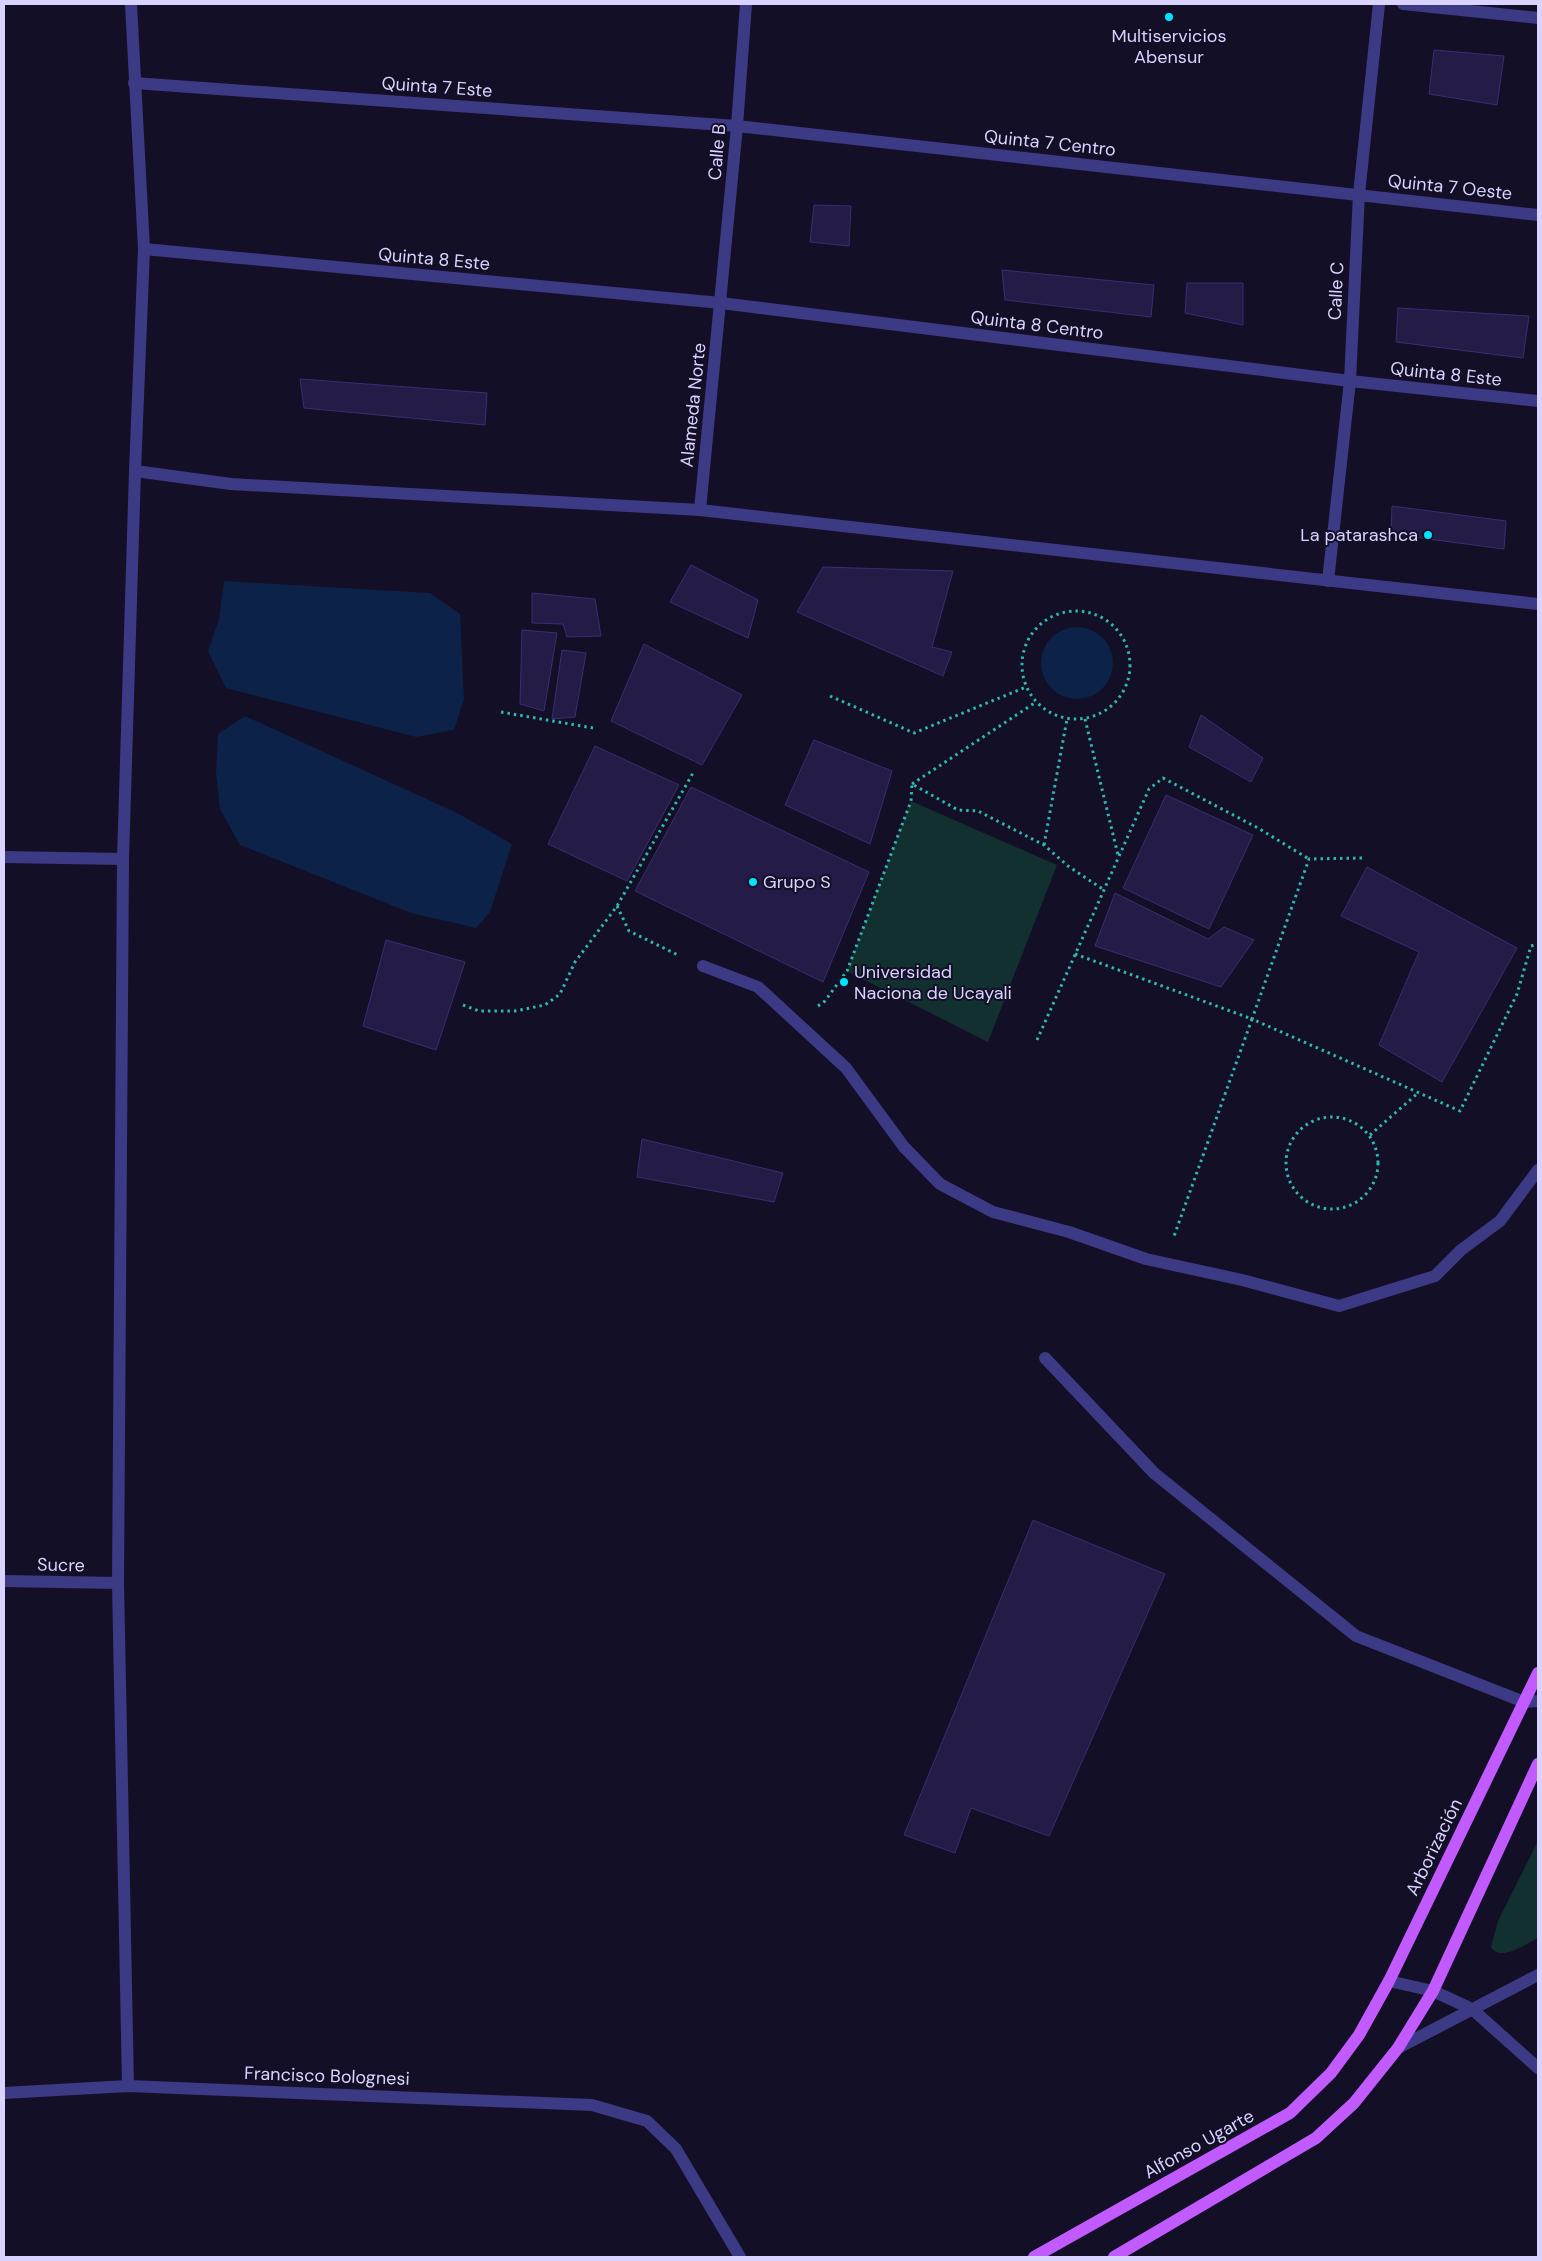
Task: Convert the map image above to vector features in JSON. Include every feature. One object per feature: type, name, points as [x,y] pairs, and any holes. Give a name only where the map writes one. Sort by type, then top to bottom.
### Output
[{"type":"main road","name":"Arborización","points":[[1359,2035],[1389,1981],[1538,1673]]},
{"type":"main road","points":[[1114,2257],[1316,2138],[1354,2103],[1398,2048],[1433,1991],[1538,1764]]},
{"type":"main road","name":"Alfonso Ugarte","points":[[1034,2257],[1290,2113],[1331,2073],[1359,2035]]},
{"type":"street","points":[[128,2086],[118,1583],[123,859],[144,249],[131,4]]},
{"type":"street","name":"Calle B","points":[[720,303],[737,126],[746,4]]},
{"type":"street","name":"Calle C","points":[[1328,581],[1350,381],[1359,194],[1379,4]]},
{"type":"street","points":[[1404,4],[1440,6],[1538,18]]},
{"type":"street","name":"Quinta 7 Este","points":[[134,83],[737,126]]},
{"type":"street","name":"Quinta 7 Centro","points":[[737,126],[1359,194]]},
{"type":"street","name":"Quinta 7 Oeste","points":[[1359,194],[1538,215]]},
{"type":"street","name":"Quinta 8 Este","points":[[144,249],[720,303]]},
{"type":"street","name":"Quinta 8 Centro","points":[[720,303],[1350,381]]},
{"type":"street","name":"Alameda Norte","points":[[700,510],[720,303]]},
{"type":"street","name":"Quinta 8 Este","points":[[1350,381],[1538,401]]},
{"type":"street","points":[[135,471],[231,484],[700,510],[1538,604]]},
{"type":"street","points":[[4,857],[123,859]]},
{"type":"street","points":[[703,966],[758,987],[846,1068],[904,1147],[940,1184],[993,1212],[1069,1232],[1146,1259],[1242,1280],[1339,1306],[1434,1276],[1461,1250],[1500,1221],[1538,1170]]},
{"type":"street","points":[[1045,1358],[1154,1473],[1356,1636],[1524,1702],[1538,1701]]},
{"type":"street","name":"Sucre","points":[[4,1581],[118,1583]]},
{"type":"street","points":[[1398,2048],[1538,1974]]},
{"type":"street","points":[[1389,1981],[1433,1991],[1472,2009],[1538,2068]]},
{"type":"street","name":"Francisco Bolognesi","points":[[4,2093],[128,2086],[592,2105],[647,2121],[676,2149],[740,2257]]},
{"type":"path","points":[[1076,611],[1094,614],[1109,622],[1122,635],[1129,652],[1130,669],[1126,686],[1116,702],[1102,713],[1086,719],[1067,719],[1050,713],[1036,702],[1026,687],[1022,669],[1023,651],[1030,635],[1043,622],[1059,613],[1076,611]]},
{"type":"path","points":[[830,696],[914,733],[1026,687]]},
{"type":"path","points":[[912,784],[1036,702]]},
{"type":"path","points":[[501,712],[593,728]]},
{"type":"path","points":[[1044,845],[1067,719]]},
{"type":"path","points":[[1086,719],[1118,856]]},
{"type":"path","points":[[463,1004],[479,1011],[515,1011],[545,1005],[560,994],[575,962],[617,906],[693,773]]},
{"type":"path","points":[[1037,1040],[1148,789],[1163,778],[1258,828],[1309,859],[1362,858]]},
{"type":"path","points":[[912,784],[958,810],[978,811],[1044,845],[1068,866],[1104,890]]},
{"type":"path","points":[[795,1022],[825,1001],[847,971],[911,801],[912,784]]},
{"type":"path","points":[[1165,1263],[1309,859]]},
{"type":"path","points":[[617,906],[629,931],[661,949],[703,966]]},
{"type":"path","points":[[1075,954],[1252,1019],[1460,1111],[1517,994],[1532,946],[1538,944]]},
{"type":"path","points":[[1370,1134],[1418,1093]]},
{"type":"path","points":[[1329,1116],[1344,1117],[1358,1124],[1370,1134],[1377,1148],[1379,1163],[1377,1178],[1370,1191],[1358,1202],[1344,1208],[1329,1209],[1314,1205],[1301,1198],[1291,1186],[1286,1171],[1286,1155],[1291,1140],[1300,1128],[1313,1120],[1329,1116]]},
{"type":"green space","points":[[911,801],[1057,865],[988,1042],[847,971]]},
{"type":"green space","points":[[1538,1841],[1538,1938],[1507,1953],[1495,1951],[1491,1947],[1498,1921]]},
{"type":"water","points":[[224,581],[430,593],[460,614],[464,699],[454,730],[416,737],[226,688],[208,651],[219,619]]},
{"type":"water","points":[[1077,627],[1097,633],[1107,643],[1113,663],[1107,683],[1097,693],[1077,699],[1057,693],[1047,683],[1041,663],[1047,643],[1057,633]]},
{"type":"water","points":[[245,716],[457,813],[512,844],[490,912],[476,928],[411,913],[240,845],[220,809],[216,773],[218,734]]},
{"type":"building","points":[[1434,50],[1504,56],[1497,105],[1429,94]]},
{"type":"building","points":[[814,205],[851,206],[849,246],[810,242]]},
{"type":"building","points":[[1002,270],[1154,285],[1151,317],[1005,300]]},
{"type":"building","points":[[1187,283],[1243,283],[1243,325],[1185,313]]},
{"type":"building","points":[[1398,308],[1529,316],[1523,358],[1396,342]]},
{"type":"building","points":[[300,379],[487,393],[485,425],[304,408]]},
{"type":"building","points":[[1392,506],[1506,521],[1504,549],[1391,534]]},
{"type":"building","points":[[691,565],[758,600],[748,638],[670,602]]},
{"type":"building","points":[[823,567],[953,571],[932,647],[952,652],[943,676],[797,612]]},
{"type":"building","points":[[532,593],[595,599],[601,636],[567,637],[563,624],[532,623]]},
{"type":"building","points":[[522,630],[557,633],[544,711],[520,704]]},
{"type":"building","points":[[644,644],[742,695],[702,765],[611,721]]},
{"type":"building","points":[[562,650],[586,653],[575,717],[552,719]]},
{"type":"building","points":[[1201,715],[1263,758],[1251,782],[1189,747]]},
{"type":"building","points":[[814,740],[892,771],[870,844],[785,805]]},
{"type":"building","points":[[595,746],[679,785],[627,881],[548,844]]},
{"type":"building","name":"Grupo S","points":[[691,787],[869,872],[823,982],[635,891]]},
{"type":"building","points":[[1166,795],[1253,835],[1209,929],[1123,888]]},
{"type":"building","points":[[1367,867],[1517,948],[1442,1082],[1379,1045],[1419,952],[1341,916]]},
{"type":"building","points":[[1115,893],[1208,939],[1224,927],[1254,940],[1221,987],[1095,946]]},
{"type":"building","points":[[386,940],[465,962],[436,1050],[363,1026]]},
{"type":"building","points":[[642,1139],[783,1173],[774,1202],[637,1177]]},
{"type":"building","points":[[1033,1520],[1165,1574],[1049,1836],[971,1808],[955,1853],[904,1835]]},
{"type":"place","name":"Multiservicios Abensur","points":[[1169,17]]},
{"type":"place","name":"La patarashca","points":[[1428,535]]},
{"type":"place","name":"Grupo S","points":[[753,882]]},
{"type":"place","name":"Universidad Naciona de Ucayali","points":[[844,982]]}]
